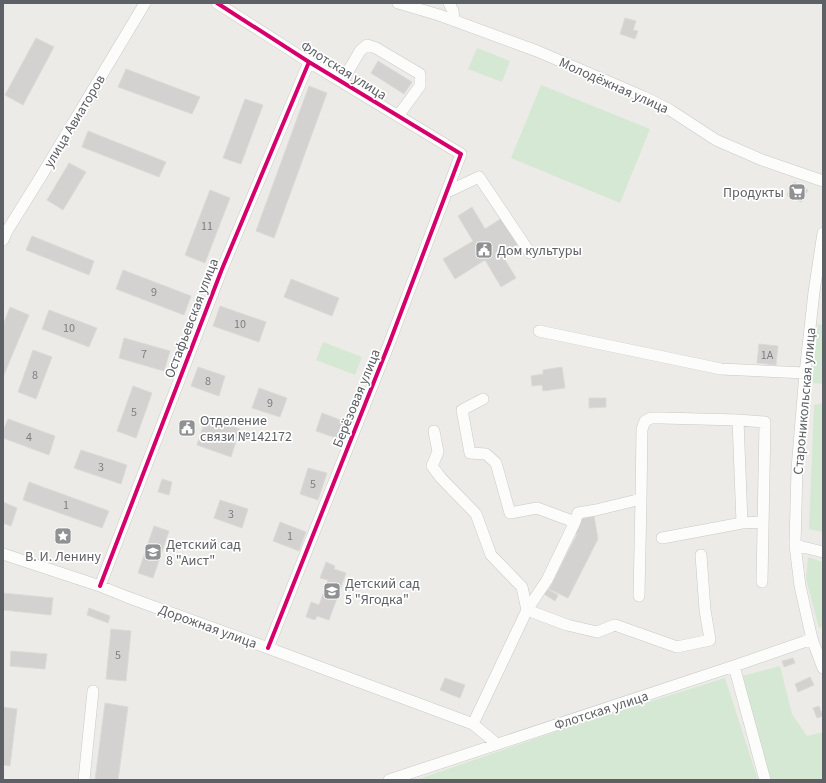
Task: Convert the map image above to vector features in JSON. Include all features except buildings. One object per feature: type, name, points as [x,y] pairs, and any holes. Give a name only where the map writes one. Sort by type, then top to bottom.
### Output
[{"type":"street","name":"улица Авиаторов","points":[[3,240],[145,3]]},
{"type":"street","name":"Флотская улица","points":[[217,3],[309,62],[461,154]]},
{"type":"street","name":"Молодёжная улица","points":[[398,3],[415,5],[537,51],[644,97],[670,110],[716,140],[762,160],[823,181]]},
{"type":"street","points":[[449,3],[453,11],[454,20]]},
{"type":"street","points":[[342,82],[360,51],[367,45],[376,48],[420,74],[420,86],[398,116]]},
{"type":"street","name":"Остафьевская улица","points":[[100,586],[222,268],[309,62]]},
{"type":"street","name":"Берёзовая улица","points":[[268,648],[389,344],[461,154]]},
{"type":"street","points":[[447,192],[479,177],[530,254]]},
{"type":"street","name":"Староникольская улица","points":[[823,233],[814,292],[805,373],[797,469],[795,545],[800,586],[812,639],[823,668]]},
{"type":"street","points":[[539,331],[721,369],[805,373]]},
{"type":"street","points":[[483,399],[462,410],[470,453],[486,454],[496,463],[510,513],[537,508],[574,522]]},
{"type":"street","points":[[638,596],[642,428],[645,421],[651,418],[765,422],[762,582]]},
{"type":"street","points":[[738,420],[742,523]]},
{"type":"street","points":[[434,430],[438,452],[432,466],[440,478],[476,514],[491,555],[522,587],[527,610]]},
{"type":"street","points":[[473,724],[527,610],[547,580],[578,513],[641,499]]},
{"type":"street","points":[[662,538],[742,523],[763,522]]},
{"type":"street","points":[[795,545],[823,552]]},
{"type":"street","name":"Дорожная улица","points":[[3,554],[100,586],[473,724],[497,744]]},
{"type":"street","points":[[527,610],[567,625],[597,632],[615,625],[676,646],[710,640],[705,610],[701,555]]},
{"type":"street","name":"Флотская улица","points":[[389,780],[812,639]]},
{"type":"street","points":[[734,666],[765,780]]},
{"type":"street","points":[[84,780],[93,691]]},
{"type":"green space","points":[[477,48],[510,61],[502,82],[468,69]]},
{"type":"green space","points":[[541,85],[650,129],[620,203],[511,158]]},
{"type":"green space","points":[[818,324],[823,325],[823,384],[812,383]]},
{"type":"green space","points":[[323,342],[362,357],[355,375],[316,360]]},
{"type":"green space","points":[[823,403],[823,532],[809,529],[814,405]]},
{"type":"green space","points":[[808,557],[823,562],[823,627],[819,628],[806,579]]},
{"type":"green space","points":[[780,666],[792,714],[807,736],[823,732],[823,780],[771,780],[742,676]]},
{"type":"green space","points":[[725,678],[758,780],[416,780],[572,726]]},
{"type":"cycle path","points":[[217,3],[309,62],[461,154],[389,344],[268,648]]},
{"type":"cycle path","points":[[100,586],[222,269],[309,62]]},
{"type":"place","name":"Продукты","points":[[797,192]]},
{"type":"place","name":"Дом культуры","points":[[484,250]]},
{"type":"place","name":"Отделение связи №142172","points":[[187,428]]},
{"type":"place","name":"В. И. Ленину","points":[[63,536]]},
{"type":"place","name":"Детский сад 8 \"Аист\"","points":[[153,552]]},
{"type":"place","name":"Детский сад 5 \"Ягодка\"","points":[[332,591]]}]
